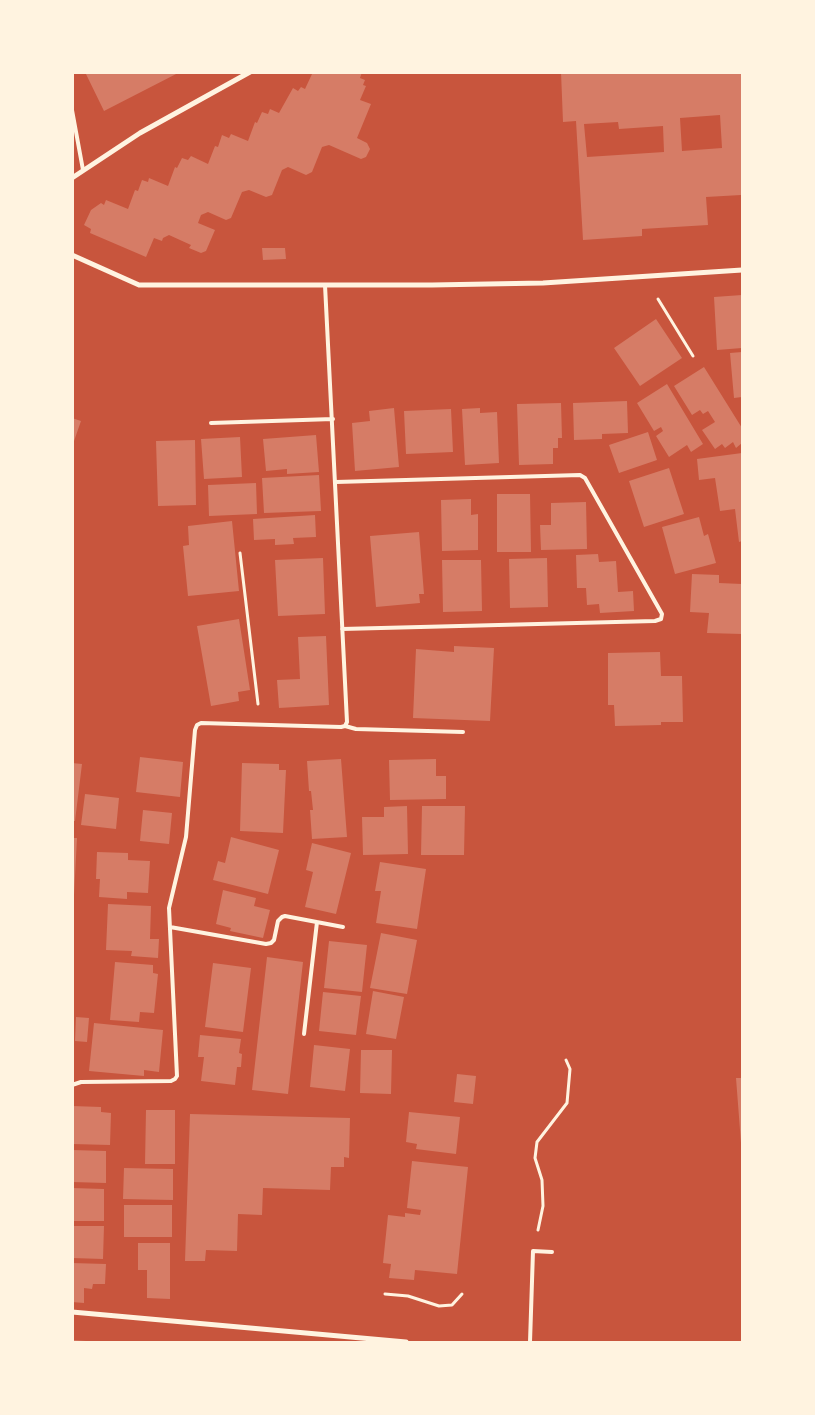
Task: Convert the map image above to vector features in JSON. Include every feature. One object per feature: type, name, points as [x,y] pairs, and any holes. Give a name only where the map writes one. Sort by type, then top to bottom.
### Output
[{"type":"street","points":[[72,178],[140,133],[250,72]]},
{"type":"street","points":[[72,255],[138,285],[543,283],[742,270]]},
{"type":"street","points":[[72,1312],[406,1342]]},
{"type":"lane","points":[[72,110],[83,170]]},
{"type":"lane","points":[[325,285],[347,722],[345,726]]},
{"type":"lane","points":[[211,423],[333,419]]},
{"type":"lane","points":[[336,482],[580,475],[585,478],[662,614],[661,619],[655,621],[342,628]]},
{"type":"lane","points":[[72,1085],[81,1082],[171,1081],[176,1079],[169,908],[186,837],[195,730],[201,724],[345,726],[356,729],[463,732]]},
{"type":"lane","points":[[170,927],[266,944],[274,940],[278,921],[282,917],[343,927]]},
{"type":"lane","points":[[304,1034],[317,922]]},
{"type":"lane","points":[[530,1342],[533,1250],[552,1252]]},
{"type":"path","points":[[650,276],[652,290],[693,356]]},
{"type":"path","points":[[240,553],[260,725]]},
{"type":"path","points":[[533,1250],[543,1206],[542,1180],[535,1158],[537,1142],[567,1103],[570,1069],[566,1060]]},
{"type":"path","points":[[385,1294],[408,1296],[439,1306],[452,1305],[462,1294]]},
{"type":"building","points":[[85,72],[180,72],[104,111]]},
{"type":"building","points":[[315,72],[362,72],[360,78],[365,80],[363,85],[366,86],[360,100],[371,104],[357,138],[367,143],[370,149],[366,157],[361,159],[329,145],[322,147],[312,172],[306,175],[288,167],[282,170],[272,195],[266,197],[249,190],[242,192],[231,218],[226,220],[208,212],[201,215],[198,223],[215,230],[206,251],[201,253],[189,248],[191,245],[169,235],[163,238],[162,241],[154,238],[146,257],[90,233],[91,229],[84,225],[91,210],[101,203],[104,205],[106,200],[128,209],[135,190],[138,191],[142,180],[148,182],[149,178],[168,186],[175,167],[177,168],[182,158],[188,160],[191,156],[208,164],[215,146],[218,147],[222,135],[229,138],[231,134],[248,141],[255,122],[257,123],[262,112],[268,114],[270,109],[279,113],[293,88],[298,91],[301,87],[305,89],[312,74]]},
{"type":"building","points":[[561,72],[742,72],[741,195],[706,197],[708,225],[642,229],[642,236],[583,240],[576,121],[563,122]],"holes":[[[720,115],[722,148],[682,151],[680,118]],[[618,122],[619,129],[663,126],[664,152],[587,157],[584,124]]]},
{"type":"building","points":[[262,248],[285,248],[286,259],[263,260]]},
{"type":"building","points":[[742,295],[742,348],[717,350],[714,297]]},
{"type":"building","points":[[656,319],[682,358],[640,386],[614,348]]},
{"type":"building","points":[[742,352],[742,397],[734,398],[730,353]]},
{"type":"building","points":[[704,367],[742,428],[742,443],[736,448],[733,442],[725,448],[722,444],[715,449],[702,430],[715,422],[708,411],[703,414],[700,410],[692,415],[674,386]]},
{"type":"building","points":[[667,384],[703,444],[691,452],[687,445],[669,457],[656,436],[663,431],[661,427],[654,431],[637,403]]},
{"type":"building","points":[[627,401],[628,433],[602,434],[602,439],[574,440],[573,403]]},
{"type":"building","points":[[561,403],[562,438],[558,438],[558,448],[553,448],[553,464],[519,465],[517,404]]},
{"type":"building","points":[[394,408],[399,467],[355,471],[352,423],[370,421],[369,411]]},
{"type":"building","points":[[480,408],[480,413],[497,412],[499,463],[465,465],[462,409]]},
{"type":"building","points":[[451,409],[453,452],[406,454],[404,411]]},
{"type":"building","points":[[72,418],[81,421],[73,444],[72,444]]},
{"type":"building","points":[[648,432],[657,460],[619,473],[609,445]]},
{"type":"building","points":[[316,435],[319,472],[287,474],[287,469],[266,471],[263,439]]},
{"type":"building","points":[[240,437],[242,477],[204,479],[201,439]]},
{"type":"building","points":[[195,440],[196,505],[158,506],[156,441]]},
{"type":"building","points":[[742,453],[742,541],[739,542],[735,509],[720,511],[715,478],[699,480],[697,459]]},
{"type":"building","points":[[669,468],[684,514],[644,527],[629,481]]},
{"type":"building","points":[[319,475],[321,511],[264,513],[262,478]]},
{"type":"building","points":[[256,483],[257,514],[209,516],[208,485]]},
{"type":"building","points":[[497,494],[530,494],[531,552],[497,552]]},
{"type":"building","points":[[471,499],[471,515],[478,514],[478,550],[442,551],[441,500]]},
{"type":"building","points":[[586,502],[587,549],[541,550],[540,525],[551,525],[551,503]]},
{"type":"building","points":[[315,515],[316,537],[293,538],[294,544],[275,545],[275,539],[254,540],[253,519]]},
{"type":"building","points":[[699,517],[704,536],[708,534],[716,563],[675,574],[662,527]]},
{"type":"building","points":[[232,521],[239,591],[188,596],[183,546],[189,545],[188,526]]},
{"type":"building","points":[[419,532],[424,594],[419,594],[420,603],[376,607],[370,536]]},
{"type":"building","points":[[598,554],[599,562],[616,561],[618,592],[633,591],[634,611],[600,613],[599,604],[587,605],[586,588],[577,588],[576,555]]},
{"type":"building","points":[[323,558],[325,614],[278,616],[275,560]]},
{"type":"building","points":[[547,558],[548,607],[510,608],[509,559]]},
{"type":"building","points":[[442,560],[481,560],[482,611],[443,612]]},
{"type":"building","points":[[692,574],[719,575],[719,583],[742,584],[742,634],[707,633],[709,613],[690,612]]},
{"type":"building","points":[[239,619],[250,690],[238,692],[239,701],[211,706],[197,626]]},
{"type":"building","points":[[326,636],[329,705],[279,708],[277,680],[300,679],[298,637]]},
{"type":"building","points":[[454,646],[494,648],[490,721],[413,718],[416,649],[454,652]]},
{"type":"building","points":[[660,652],[661,676],[682,676],[683,722],[661,722],[661,725],[615,726],[614,705],[608,705],[608,653]]},
{"type":"building","points":[[140,757],[183,762],[180,797],[136,792]]},
{"type":"building","points":[[341,759],[347,837],[312,839],[310,810],[313,810],[311,791],[309,791],[307,761]]},
{"type":"building","points":[[436,759],[436,776],[446,776],[446,799],[390,800],[389,760]]},
{"type":"building","points":[[72,763],[82,764],[75,821],[72,821]]},
{"type":"building","points":[[242,763],[279,764],[279,770],[286,770],[283,833],[240,831]]},
{"type":"building","points":[[85,794],[119,798],[116,829],[81,825]]},
{"type":"building","points":[[407,806],[408,854],[363,855],[362,817],[384,817],[384,807]]},
{"type":"building","points":[[422,806],[465,806],[464,855],[421,855]]},
{"type":"building","points":[[143,810],[172,813],[169,844],[140,841]]},
{"type":"building","points":[[231,837],[279,850],[268,894],[213,880],[218,861],[225,863]]},
{"type":"building","points":[[72,838],[77,838],[74,895],[72,895]]},
{"type":"building","points":[[312,843],[351,853],[336,914],[305,907],[313,872],[306,870]]},
{"type":"building","points":[[97,852],[128,853],[128,860],[150,861],[148,893],[127,892],[127,899],[99,897],[100,879],[96,879]]},
{"type":"building","points":[[380,862],[426,869],[417,929],[376,923],[381,891],[375,891]]},
{"type":"building","points":[[223,890],[256,898],[254,906],[270,910],[263,938],[230,931],[231,928],[216,924]]},
{"type":"building","points":[[108,904],[151,906],[150,939],[159,939],[158,958],[131,956],[132,951],[106,950]]},
{"type":"building","points":[[381,933],[417,940],[407,994],[370,988]]},
{"type":"building","points":[[329,941],[367,945],[362,992],[324,988]]},
{"type":"building","points":[[267,957],[303,962],[288,1094],[252,1090]]},
{"type":"building","points":[[115,962],[153,965],[153,973],[158,974],[154,1013],[140,1012],[139,1022],[110,1020]]},
{"type":"building","points":[[213,963],[251,968],[243,1032],[205,1027]]},
{"type":"building","points":[[373,991],[404,997],[396,1039],[366,1034]]},
{"type":"building","points":[[323,992],[361,996],[356,1035],[319,1031]]},
{"type":"building","points":[[76,1017],[89,1018],[87,1042],[75,1041]]},
{"type":"building","points":[[94,1023],[163,1030],[159,1072],[144,1070],[144,1076],[89,1071]]},
{"type":"building","points":[[200,1035],[241,1039],[239,1053],[242,1054],[241,1067],[237,1067],[235,1085],[201,1081],[204,1057],[198,1057]]},
{"type":"building","points":[[314,1045],[350,1049],[345,1091],[310,1087]]},
{"type":"building","points":[[361,1050],[392,1050],[391,1094],[360,1093]]},
{"type":"building","points":[[457,1074],[476,1076],[473,1104],[454,1102]]},
{"type":"building","points":[[736,1078],[742,1078],[742,1143],[741,1143]]},
{"type":"building","points":[[72,1106],[101,1107],[101,1112],[111,1113],[110,1145],[72,1144]]},
{"type":"building","points":[[146,1110],[175,1110],[175,1164],[145,1164]]},
{"type":"building","points":[[409,1112],[460,1117],[456,1154],[416,1149],[417,1144],[406,1142]]},
{"type":"building","points":[[190,1114],[350,1118],[349,1158],[344,1157],[344,1167],[331,1167],[330,1190],[263,1188],[262,1215],[238,1214],[237,1251],[206,1250],[205,1261],[185,1261]]},
{"type":"building","points":[[72,1150],[106,1151],[106,1183],[72,1182]]},
{"type":"building","points":[[412,1161],[468,1167],[457,1274],[415,1270],[414,1280],[389,1278],[391,1264],[383,1263],[388,1215],[405,1217],[405,1213],[420,1215],[421,1210],[407,1208]]},
{"type":"building","points":[[124,1168],[173,1169],[173,1200],[123,1199]]},
{"type":"building","points":[[72,1188],[104,1189],[104,1221],[72,1221]]},
{"type":"building","points":[[124,1205],[172,1205],[172,1237],[124,1237]]},
{"type":"building","points":[[72,1226],[104,1226],[103,1259],[72,1258]]},
{"type":"building","points":[[138,1243],[170,1243],[170,1299],[147,1298],[147,1270],[138,1270]]},
{"type":"building","points":[[72,1263],[106,1264],[105,1284],[93,1284],[92,1289],[84,1288],[84,1303],[72,1302]]},
{"type":"building","points":[[72,1340],[86,1341],[86,1342],[72,1342]]}]
